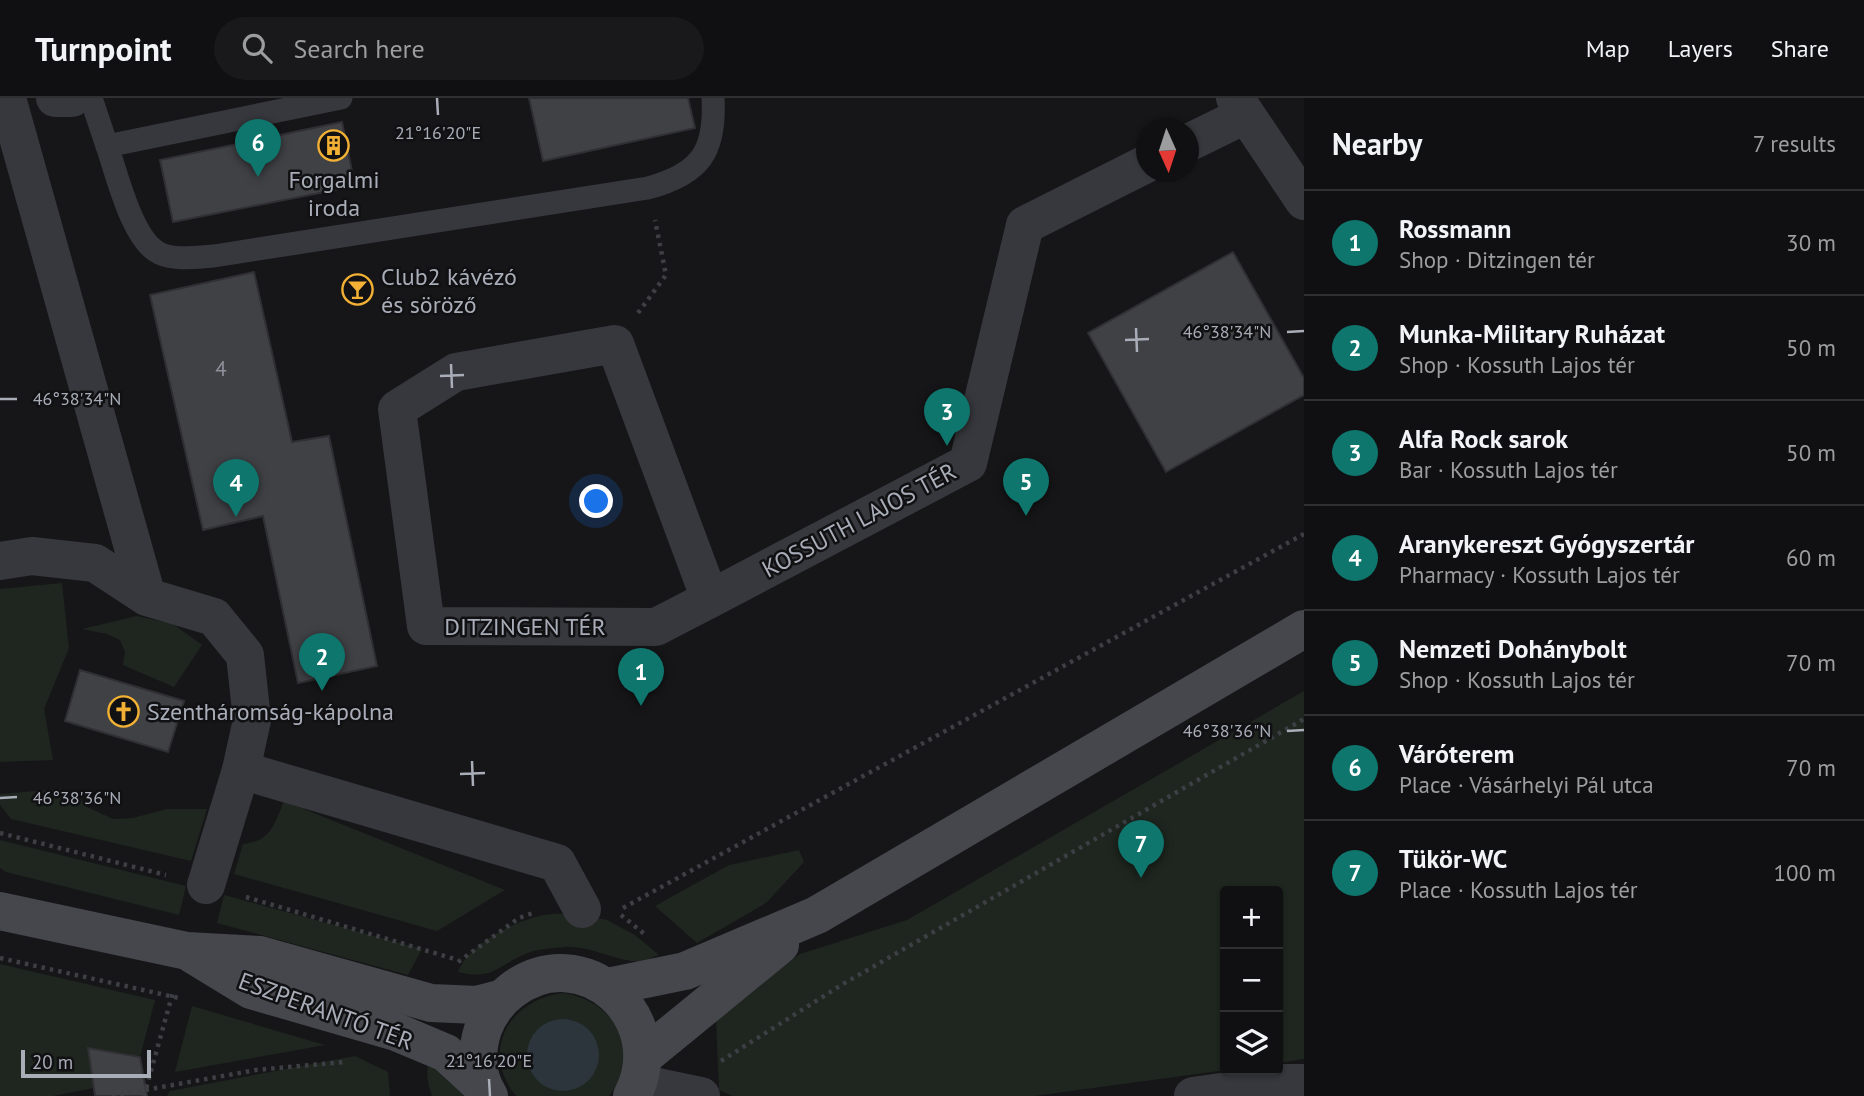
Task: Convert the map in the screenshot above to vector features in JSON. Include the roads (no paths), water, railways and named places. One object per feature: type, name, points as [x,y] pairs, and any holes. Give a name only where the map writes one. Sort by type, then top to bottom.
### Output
[{"type":"street","points":[[8,98],[146,597]]},
{"type":"street","points":[[55,98],[72,98]]},
{"type":"street","points":[[1199,135],[1240,106],[1304,201]]},
{"type":"street","name":"KOSSUTH LAJOS TÉR","points":[[710,598],[968,463],[1025,225],[1136,169]]},
{"type":"street","name":"DITZINGEN TÉR","points":[[615,344],[710,598],[656,627],[426,626],[397,409],[456,372],[615,344]]},
{"type":"street","points":[[0,561],[32,556],[95,563],[146,597],[214,617],[245,654],[252,720],[241,770],[206,885]]},
{"type":"street","points":[[607,987],[685,971],[817,915],[1304,629]]},
{"type":"street","points":[[241,770],[557,863],[582,909]]},
{"type":"street","points":[[0,911],[187,951]]},
{"type":"street","points":[[638,1079],[817,915]]},
{"type":"street","name":"ESZPERANTÓ TÉR","points":[[187,951],[260,955],[431,1003],[477,1005],[500,999]]},
{"type":"street","name":"ESZPERANTÓ TÉR","points":[[187,951],[251,990],[396,1032],[446,1053],[486,1092]]},
{"type":"street","points":[[486,1092],[478,1067],[479,1042],[487,1017],[500,999],[520,984],[545,975],[569,973],[592,980],[607,987],[629,1010],[640,1032],[638,1079]]},
{"type":"street","points":[[638,1079],[707,1081]]},
{"type":"street","points":[[1194,1096],[1283,1083],[1304,1083]]},
{"type":"lane","points":[[91,98],[138,232],[158,253],[182,257],[214,256],[648,188],[685,175],[700,161],[715,121],[713,98]]},
{"type":"lane","points":[[107,146],[341,98]]},
{"type":"place","name":"Forgalmi iroda","points":[[334,145]]},
{"type":"place","name":"Váróterem","points":[[258,177]]},
{"type":"place","name":"Club2 kávézó és söröző","points":[[358,290]]},
{"type":"place","name":"Alfa Rock sarok","points":[[947,446]]},
{"type":"place","name":"Nemzeti Dohánybolt","points":[[1026,516]]},
{"type":"place","name":"Aranykereszt Gyógyszertár","points":[[236,517]]},
{"type":"place","name":"Munka-Military Ruházat","points":[[322,691]]},
{"type":"place","name":"Rossmann","points":[[641,706]]},
{"type":"place","name":"Szentháromság-kápolna","points":[[124,711]]},
{"type":"place","name":"Tükör-WC","points":[[1141,878]]}]
